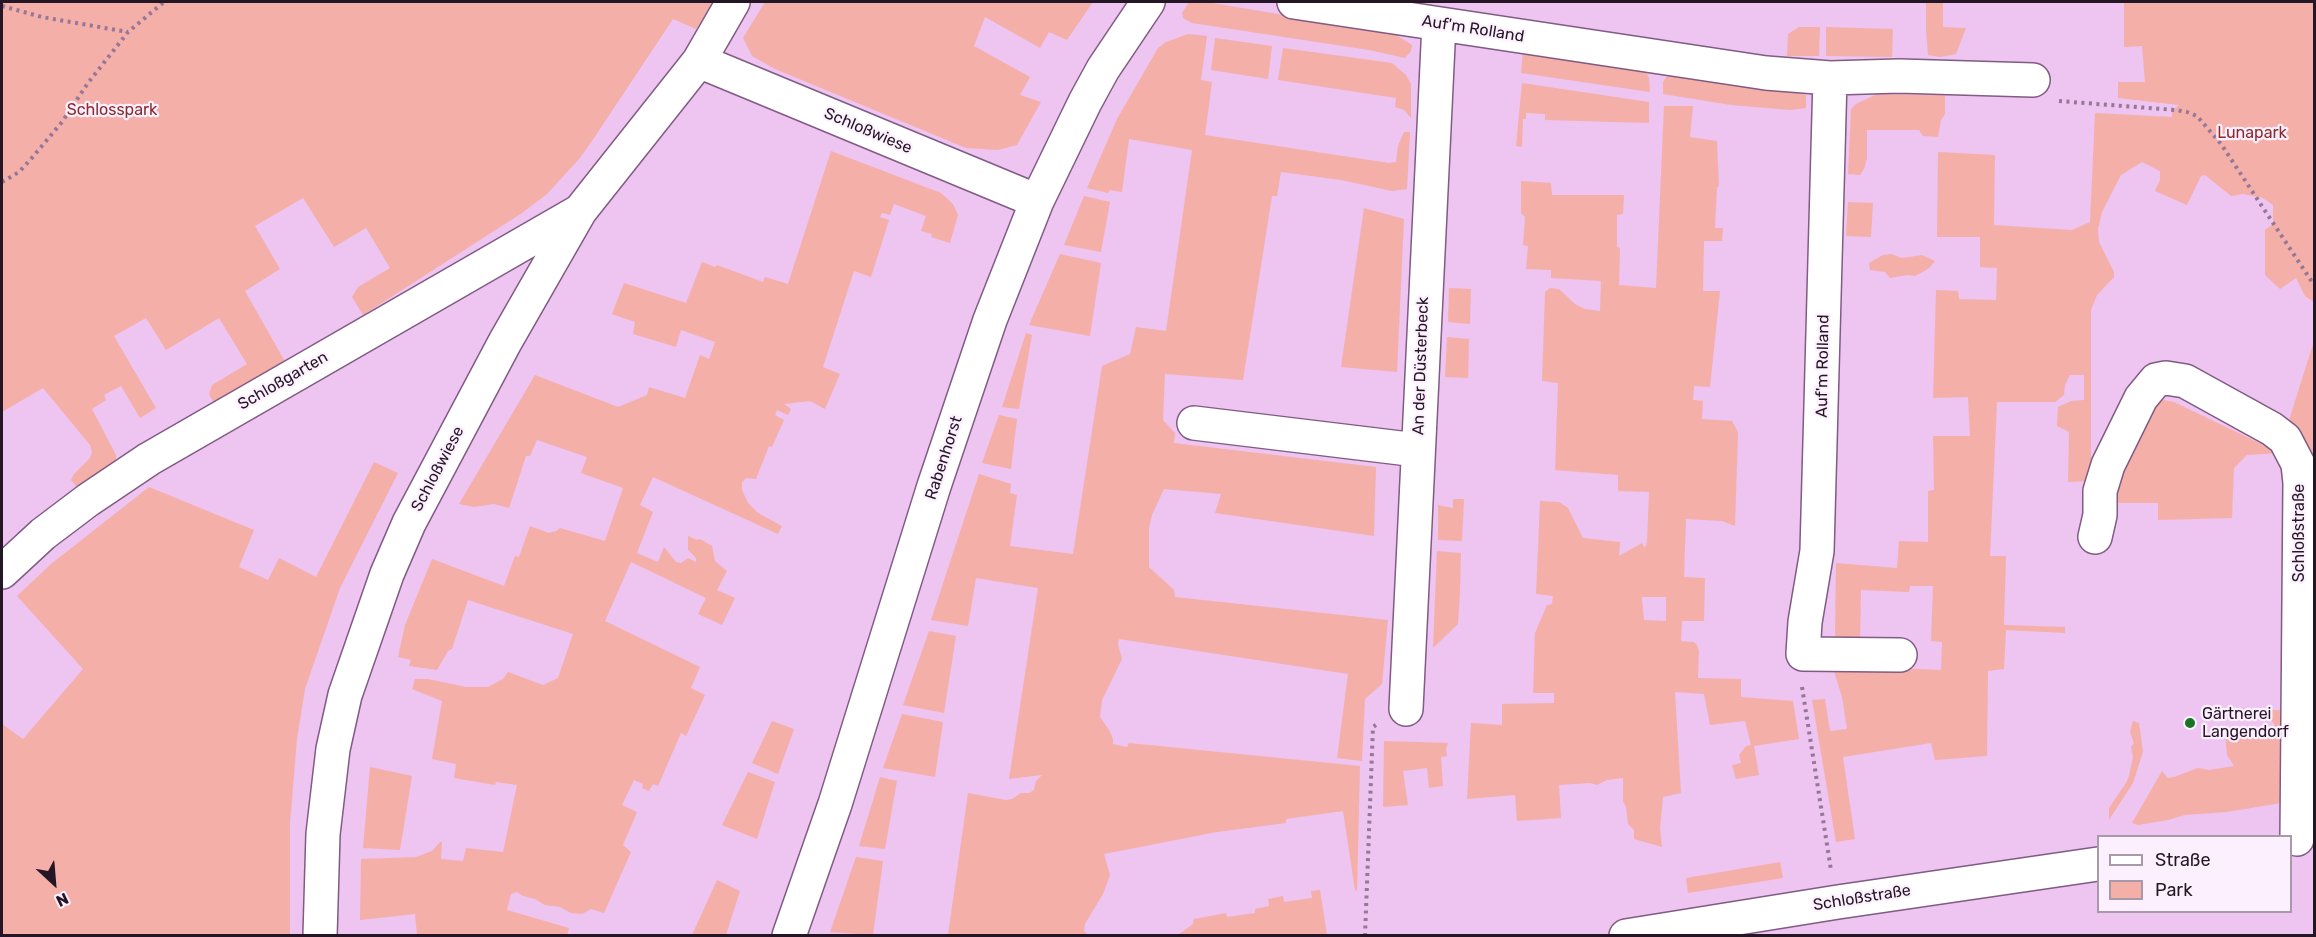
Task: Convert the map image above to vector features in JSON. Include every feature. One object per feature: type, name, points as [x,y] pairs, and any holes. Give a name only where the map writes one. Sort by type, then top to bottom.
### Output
[{"type":"street","name":"Schloßwiese","points":[[320,936],[323,834],[333,749],[345,694],[387,574],[409,523],[506,342],[580,211],[699,61],[733,2]]},
{"type":"street","name":"Rabenhorst","points":[[789,936],[835,804],[934,486],[986,331],[1037,201],[1103,69],[1148,2]]},
{"type":"street","name":"Auf'm Rolland","points":[[1294,2],[1728,68],[1830,78],[1899,76],[2033,80]]},
{"type":"street","name":"An der Düsterbeck","points":[[1406,709],[1439,24]]},
{"type":"street","name":"Schloßwiese","points":[[699,61],[1037,201]]},
{"type":"street","name":"Auf'm Rolland","points":[[1803,654],[1805,622],[1818,551],[1830,78]]},
{"type":"street","name":"Schloßgarten","points":[[2,572],[43,534],[149,459],[580,211]]},
{"type":"street","name":"Schloßstraße","points":[[2095,537],[2100,515],[2100,491],[2108,465],[2141,398],[2156,380],[2166,378],[2185,381],[2272,429],[2285,439],[2298,464],[2300,483],[2301,839]]},
{"type":"street","points":[[1194,423],[1418,450]]},
{"type":"street","points":[[1803,654],[1900,655]]},
{"type":"street","name":"Schloßstraße","points":[[1626,936],[2097,864]]},
{"type":"path","points":[[2,182],[19,172],[46,143],[128,32],[164,2]]},
{"type":"path","points":[[2,6],[42,17],[128,32]]},
{"type":"path","points":[[2033,80],[2050,98],[2060,101],[2187,111],[2197,116],[2221,144],[2314,285]]},
{"type":"path","points":[[1803,654],[1803,701],[1838,902]]},
{"type":"path","points":[[1365,936],[1373,728]]},
{"type":"green space","name":"Schlosspark","points":[[2,2],[713,2],[696,29],[673,19],[580,158],[547,194],[522,213],[363,315],[352,297],[358,287],[390,268],[366,228],[334,247],[303,198],[255,226],[280,269],[245,291],[287,365],[215,405],[209,394],[212,385],[247,364],[219,318],[166,350],[146,318],[114,336],[156,408],[140,418],[121,386],[104,395],[106,400],[92,409],[116,455],[116,463],[81,492],[71,480],[90,458],[92,452],[90,445],[43,388],[2,412]]},
{"type":"green space","points":[[765,2],[1093,2],[1067,40],[1049,32],[1040,48],[985,17],[974,46],[1030,77],[1020,95],[1041,102],[1017,145],[998,150],[966,148],[775,69],[752,56],[743,38]]},
{"type":"green space","points":[[1189,2],[1206,2],[1393,33],[1412,45],[1411,51],[1405,58],[1369,50],[1192,23],[1183,18],[1182,13]]},
{"type":"green space","points":[[1926,2],[1943,2],[1943,27],[1966,28],[1956,54],[1940,57],[1928,55]]},
{"type":"green space","name":"Lunapark","points":[[2124,2],[2314,2],[2314,302],[2305,296],[2296,278],[2280,289],[2265,275],[2265,230],[2273,224],[2273,205],[2263,198],[2243,194],[2231,196],[2205,175],[2201,176],[2187,205],[2155,191],[2160,180],[2160,171],[2142,162],[2121,175],[2102,212],[2098,229],[2099,242],[2114,272],[2114,277],[2097,295],[2091,310],[2091,481],[2068,482],[2069,432],[2057,426],[2058,407],[2071,401],[2084,400],[2084,375],[2070,375],[2065,385],[2064,395],[2055,402],[1997,402],[1990,556],[2006,556],[2004,625],[2065,627],[2065,633],[2006,630],[2004,669],[1988,671],[1987,756],[1935,760],[1931,743],[1843,757],[1855,839],[1836,842],[1812,700],[1825,699],[1830,731],[1847,729],[1842,697],[1832,665],[1941,670],[1942,642],[1931,641],[1933,586],[1910,586],[1909,592],[1861,590],[1860,639],[1835,637],[1836,563],[1897,568],[1899,541],[1928,542],[1928,491],[1934,490],[1933,436],[1970,436],[1968,397],[1933,398],[1936,290],[1958,291],[1959,299],[1996,300],[1997,268],[1980,267],[1980,237],[1937,237],[1938,152],[1995,155],[1994,225],[2072,230],[2090,222],[2095,113],[2172,117],[2172,111],[2179,105],[2118,98],[2118,82],[2145,82],[2142,46],[2124,47]]},
{"type":"green space","points":[[1799,27],[1820,27],[1819,56],[1787,56],[1788,34]]},
{"type":"green space","points":[[1826,27],[1893,29],[1892,57],[1826,56]]},
{"type":"green space","points":[[1188,34],[1207,36],[1201,80],[1212,82],[1205,135],[1389,163],[1396,162],[1398,146],[1404,132],[1410,132],[1407,189],[1392,191],[1341,180],[1281,172],[1277,196],[1272,196],[1243,380],[1165,374],[1163,420],[1175,433],[1174,443],[1376,467],[1374,536],[1215,513],[1221,494],[1164,489],[1152,515],[1149,528],[1149,567],[1174,590],[1175,597],[1388,620],[1382,684],[1365,699],[1362,761],[1337,758],[1348,674],[1119,639],[1122,659],[1102,700],[1100,717],[1109,730],[1113,744],[1127,747],[1129,743],[1360,766],[1357,891],[1343,811],[1286,819],[1286,823],[1217,832],[1104,854],[1110,875],[1103,894],[1085,924],[1084,931],[1088,935],[948,935],[968,793],[1006,800],[1012,799],[1021,793],[1034,790],[1036,781],[1042,775],[1009,779],[1038,588],[976,578],[968,626],[931,620],[979,474],[1011,484],[1010,493],[1017,495],[1010,546],[1073,554],[1102,366],[1130,354],[1136,327],[1166,331],[1192,150],[1129,139],[1122,192],[1110,190],[1108,193],[1087,188],[1117,119],[1158,48],[1166,42]]},
{"type":"green space","points":[[1215,38],[1272,46],[1268,79],[1211,70]]},
{"type":"green space","points":[[1283,48],[1392,63],[1406,75],[1411,84],[1411,118],[1404,110],[1395,107],[1396,98],[1278,80]]},
{"type":"green space","points":[[1523,50],[1641,69],[1649,78],[1650,92],[1521,73]]},
{"type":"green space","points":[[1678,74],[1791,91],[1806,95],[1806,108],[1790,110],[1731,105],[1663,94],[1663,82],[1667,76]]},
{"type":"green space","points":[[1522,83],[1649,102],[1649,123],[1545,120],[1545,114],[1526,113],[1526,119],[1523,119],[1522,147],[1516,146]]},
{"type":"green space","points":[[1877,94],[1945,95],[1945,114],[1941,120],[1938,137],[1923,136],[1919,130],[1867,130],[1867,158],[1864,169],[1860,175],[1848,174],[1851,109],[1856,104]]},
{"type":"green space","points":[[1664,106],[1693,106],[1690,137],[1717,141],[1719,186],[1717,188],[1715,228],[1723,228],[1722,241],[1704,241],[1703,291],[1720,291],[1710,387],[1694,386],[1693,400],[1703,401],[1702,419],[1732,421],[1738,432],[1735,526],[1722,521],[1686,519],[1684,577],[1705,578],[1704,621],[1682,621],[1681,641],[1694,642],[1697,645],[1699,651],[1698,678],[1741,679],[1741,697],[1793,701],[1799,739],[1754,746],[1759,775],[1736,779],[1732,765],[1741,763],[1739,755],[1746,746],[1751,745],[1745,721],[1710,725],[1704,694],[1675,692],[1681,793],[1663,797],[1660,829],[1662,847],[1634,839],[1634,830],[1628,824],[1623,801],[1623,778],[1607,780],[1597,785],[1590,783],[1559,785],[1561,818],[1517,821],[1515,795],[1467,799],[1471,723],[1502,725],[1502,704],[1554,703],[1554,693],[1533,693],[1535,633],[1547,605],[1552,604],[1553,596],[1536,594],[1540,501],[1559,502],[1568,508],[1583,538],[1620,542],[1619,556],[1642,543],[1645,548],[1647,542],[1649,492],[1618,491],[1618,475],[1555,470],[1558,383],[1542,381],[1545,292],[1550,288],[1559,289],[1575,304],[1585,309],[1600,311],[1601,281],[1551,278],[1551,270],[1526,269],[1528,246],[1523,245],[1525,217],[1521,213],[1521,181],[1551,183],[1552,195],[1624,195],[1623,214],[1617,215],[1617,247],[1620,248],[1619,285],[1656,288]],"holes":[[[1642,597],[1666,597],[1666,621],[1644,620]]]},
{"type":"green space","points":[[831,151],[941,193],[953,204],[958,215],[950,243],[921,231],[926,216],[894,204],[890,215],[882,213],[880,217],[889,220],[871,277],[854,271],[823,367],[840,374],[825,409],[810,401],[784,404],[791,409],[788,415],[777,410],[775,415],[784,420],[772,447],[769,446],[756,479],[746,478],[742,482],[742,490],[748,503],[758,513],[782,526],[778,534],[653,477],[640,505],[653,512],[637,553],[658,562],[664,547],[676,562],[681,563],[688,558],[696,562],[696,558],[688,550],[688,536],[700,539],[712,546],[715,561],[727,571],[717,590],[735,598],[722,625],[698,614],[706,598],[631,562],[605,621],[700,667],[691,688],[705,695],[686,736],[681,733],[658,786],[653,784],[649,791],[642,788],[643,784],[634,780],[622,805],[637,812],[623,845],[631,852],[604,913],[591,909],[582,914],[571,913],[560,907],[545,905],[517,892],[511,894],[507,910],[569,928],[567,935],[417,935],[415,914],[360,920],[361,859],[416,857],[432,851],[440,842],[442,842],[441,859],[463,861],[466,848],[503,852],[517,785],[496,782],[495,785],[454,778],[456,764],[432,759],[442,701],[412,689],[415,679],[428,679],[466,687],[488,687],[503,679],[508,672],[543,685],[558,678],[573,634],[468,600],[452,649],[448,651],[437,670],[409,666],[411,660],[398,657],[405,625],[432,559],[504,586],[515,556],[519,557],[530,526],[549,533],[560,528],[605,541],[623,488],[581,473],[587,457],[537,440],[530,456],[526,456],[509,508],[494,504],[474,507],[459,504],[535,375],[618,407],[647,395],[649,387],[685,398],[700,355],[709,359],[715,342],[681,330],[676,347],[633,334],[635,322],[612,314],[624,283],[686,303],[702,262],[715,267],[717,265],[763,282],[765,277],[788,284]]},
{"type":"green space","points":[[1084,196],[1110,202],[1101,252],[1064,245]]},
{"type":"green space","points":[[1848,202],[1873,203],[1871,237],[1846,236]]},
{"type":"green space","points":[[1364,208],[1404,219],[1397,372],[1341,367]]},
{"type":"green space","points":[[1060,254],[1101,263],[1090,336],[1029,325]]},
{"type":"green space","points":[[1891,254],[1902,258],[1922,255],[1935,261],[1928,269],[1915,276],[1890,278],[1885,272],[1870,270],[1869,263],[1883,255]]},
{"type":"green space","points":[[1449,288],[1471,289],[1470,324],[1448,322]]},
{"type":"green space","points":[[1026,333],[1032,335],[1019,409],[1002,407]]},
{"type":"green space","points":[[1447,337],[1469,339],[1468,378],[1445,377]]},
{"type":"green space","points":[[2314,341],[2314,832],[2304,833],[2285,433]]},
{"type":"green space","points":[[2157,401],[2174,402],[2280,453],[2247,455],[2234,468],[2232,518],[2158,520],[2158,503],[2111,503],[2110,485]]},
{"type":"green space","points":[[999,415],[1017,419],[1011,469],[982,463]]},
{"type":"green space","points":[[374,462],[398,473],[340,588],[305,689],[297,739],[290,823],[290,935],[2,935],[2,724],[23,739],[83,669],[17,596],[51,564],[149,487],[254,530],[239,567],[268,580],[279,558],[316,577]]},
{"type":"green space","points":[[1453,499],[1464,499],[1462,541],[1438,540],[1438,505],[1453,508]]},
{"type":"green space","points":[[1437,551],[1461,553],[1460,592],[1458,624],[1433,648]]},
{"type":"green space","points":[[929,631],[956,636],[944,713],[903,705]]},
{"type":"green space","points":[[2240,708],[2280,710],[2281,803],[2227,812],[2185,815],[2138,825],[2132,823],[2162,771],[2168,778],[2198,768],[2209,770],[2234,766],[2227,755],[2225,733],[2244,730],[2254,736],[2258,730],[2265,729],[2271,732],[2275,727],[2268,719],[2258,716],[2251,718]]},
{"type":"green space","points":[[902,714],[943,722],[935,777],[883,768]]},
{"type":"green space","points":[[772,721],[794,729],[778,774],[752,763]]},
{"type":"green space","points":[[2133,721],[2139,723],[2143,752],[2133,783],[2109,820],[2109,808],[2129,776],[2133,757],[2131,747],[2134,743],[2130,732]]},
{"type":"green space","points":[[1384,741],[1448,743],[1447,756],[1441,757],[1443,786],[1429,788],[1427,768],[1403,771],[1408,805],[1383,807]]},
{"type":"green space","points":[[370,767],[412,776],[400,850],[363,848]]},
{"type":"green space","points":[[748,772],[775,782],[757,839],[722,825]]},
{"type":"green space","points":[[880,777],[897,781],[885,849],[859,846]]},
{"type":"green space","points":[[856,857],[883,861],[873,935],[830,932]]},
{"type":"green space","points":[[1780,862],[1783,878],[1688,893],[1686,878]]},
{"type":"green space","points":[[717,880],[740,891],[726,935],[692,935]]},
{"type":"green space","points":[[1320,890],[1327,935],[1178,935],[1193,924],[1194,919],[1226,913],[1227,917],[1255,913],[1255,909],[1269,906],[1268,899],[1283,896],[1284,902],[1312,898],[1311,891]]},
{"type":"place","name":"Gärtnerei Langendorf","points":[[2190,723]]}]
